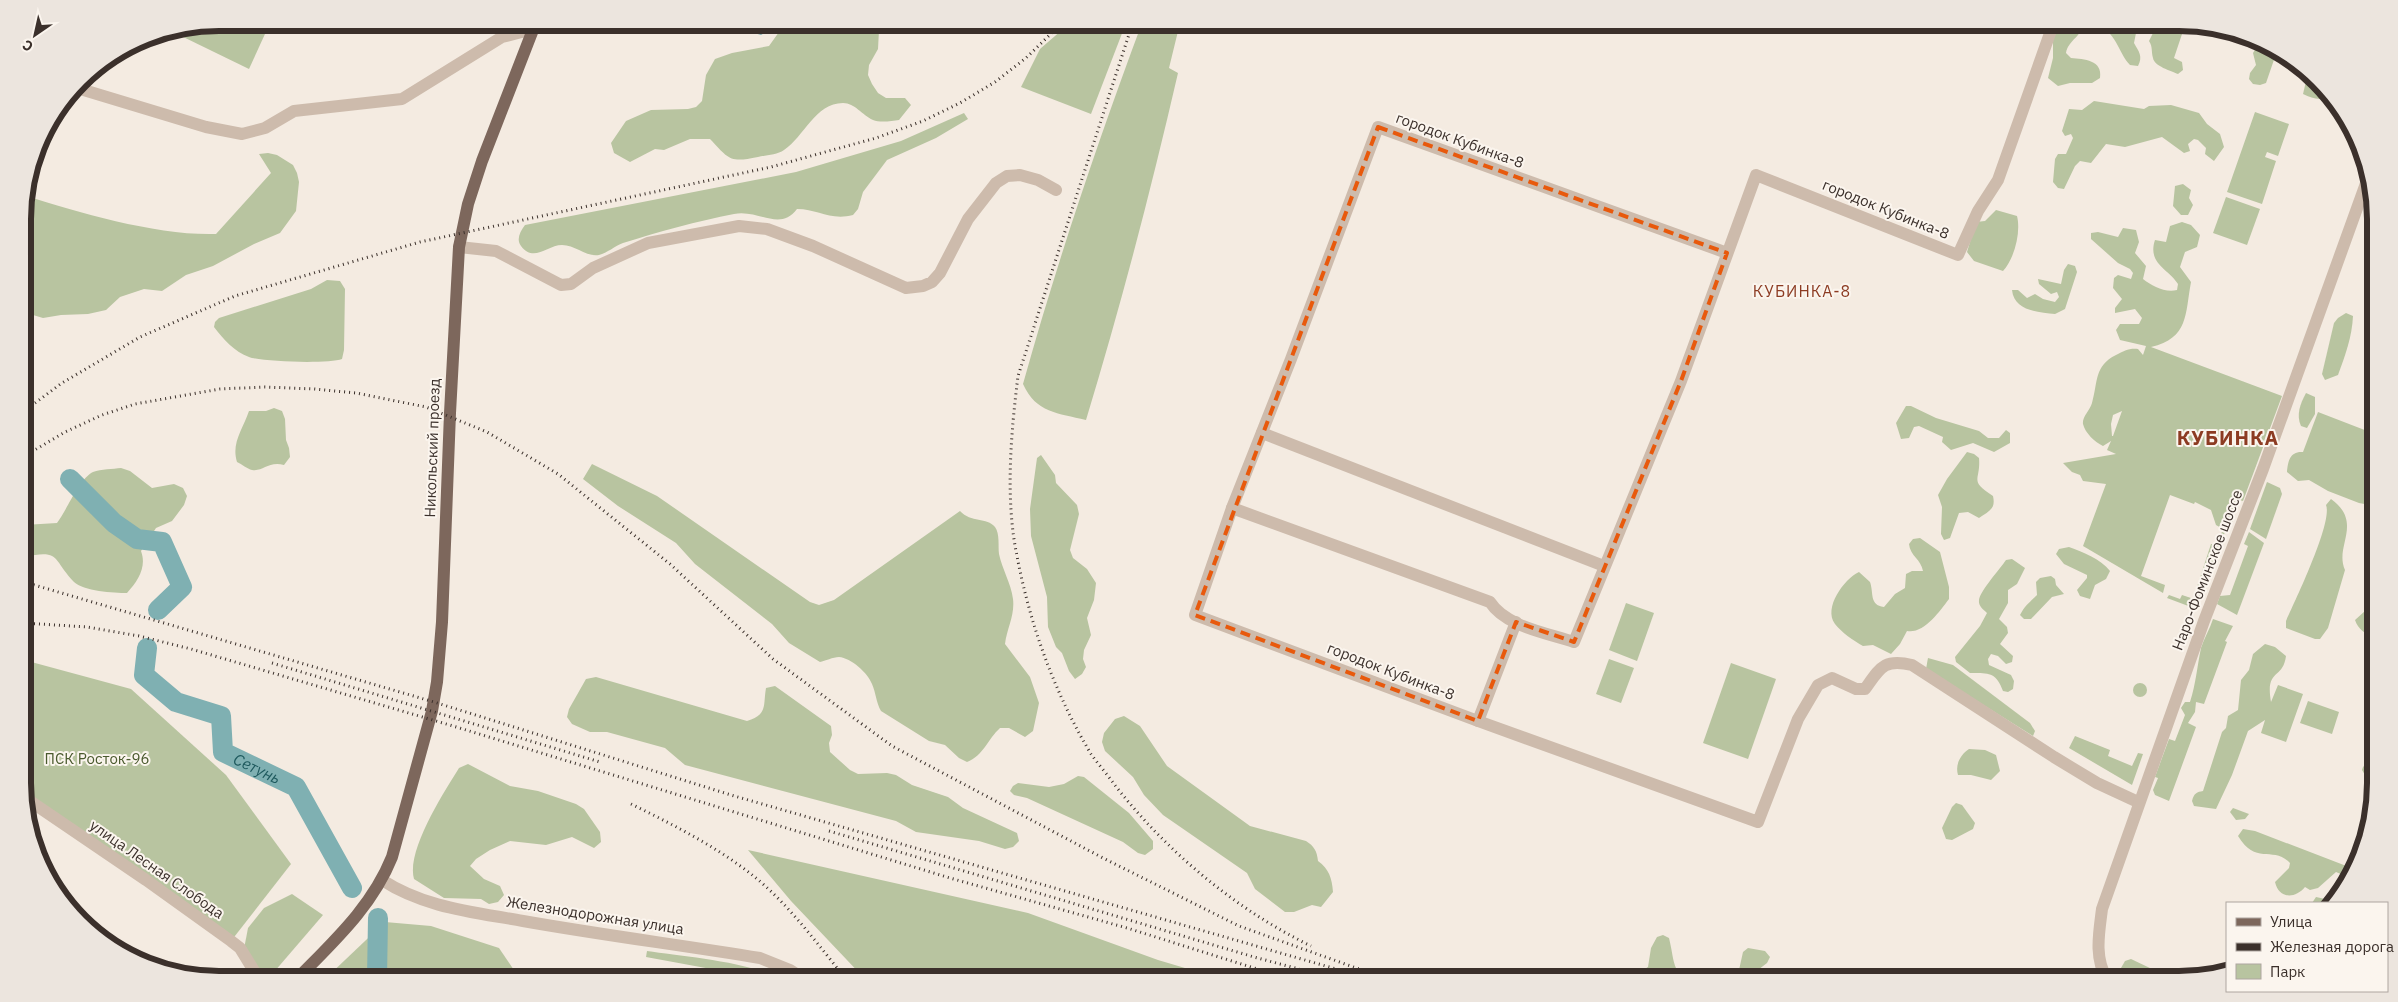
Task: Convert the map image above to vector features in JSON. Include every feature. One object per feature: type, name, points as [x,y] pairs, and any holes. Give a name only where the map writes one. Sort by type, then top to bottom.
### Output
[{"type":"main road","name":"Никольский проезд","points":[[306,971],[352,923],[382,880],[392,858],[432,711],[437,682],[442,622],[450,412],[459,247],[468,204],[482,161],[533,31]]},
{"type":"street","points":[[82,90],[206,127],[242,134],[265,128],[294,111],[402,99],[502,38],[521,31]]},
{"type":"street","name":"городок Кубинка-8","points":[[1516,622],[1574,642],[1681,381],[1756,174],[1958,255],[1978,211],[1998,180],[2051,31]]},
{"type":"street","name":"городок Кубинка-8","points":[[1727,254],[1378,127],[1232,508],[1195,615],[1478,722],[1758,822],[1798,718],[1818,685],[1832,678],[1856,689],[1865,689],[1880,668],[1888,662],[1901,662],[1912,665],[2097,783],[2138,802]]},
{"type":"street","points":[[459,247],[496,251],[561,285],[572,284],[593,268],[648,243],[739,226],[767,229],[813,246],[906,288],[923,286],[932,282],[940,273],[968,219],[996,183],[1007,176],[1020,175],[1038,180],[1056,190]]},
{"type":"street","name":"Наро-Фоминское шоссе","points":[[2102,971],[2098,954],[2102,909],[2138,802],[2204,621],[2263,469],[2364,189]]},
{"type":"street","points":[[1262,433],[1604,566]]},
{"type":"street","points":[[1232,508],[1490,602],[1504,616],[1516,622],[1478,722]]},
{"type":"street","name":"улица Лесная Слобода","points":[[33,803],[231,941],[249,961],[255,971]]},
{"type":"street","name":"Железнодорожная улица","points":[[382,880],[413,897],[441,906],[556,927],[760,958],[778,964],[790,971]]},
{"type":"highlighted area","points":[[1378,127],[1727,253],[1681,381],[1574,642],[1516,622],[1478,721],[1195,615]]},
{"type":"green space","points":[[219,31],[266,31],[249,69],[180,35]]},
{"type":"green space","points":[[879,31],[878,49],[869,65],[868,75],[878,93],[886,98],[905,98],[911,105],[899,120],[882,122],[873,120],[855,107],[847,104],[833,104],[817,114],[791,144],[781,152],[748,159],[730,158],[710,139],[690,139],[664,150],[655,149],[630,162],[614,153],[611,143],[626,121],[651,110],[696,107],[702,101],[706,75],[715,59],[732,53],[769,46],[779,32]]},
{"type":"green space","points":[[1061,31],[1123,31],[1091,114],[1021,87],[1040,49]]},
{"type":"green space","points":[[1139,31],[1178,31],[1169,68],[1178,73],[1135,247],[1086,420],[1057,413],[1041,406],[1028,394],[1023,384],[1079,202]]},
{"type":"green space","points":[[2052,31],[2081,31],[2066,53],[2071,58],[2087,60],[2096,64],[2099,67],[2100,78],[2092,83],[2070,83],[2058,86],[2048,78],[2053,58]]},
{"type":"green space","points":[[2106,31],[2136,31],[2134,43],[2140,57],[2138,66],[2130,65]]},
{"type":"green space","points":[[2154,31],[2182,31],[2174,58],[2182,62],[2183,70],[2178,74],[2156,63],[2152,56],[2149,41]]},
{"type":"green space","points":[[2256,48],[2275,57],[2266,83],[2260,85],[2253,84],[2249,79],[2250,73],[2256,65],[2253,53]]},
{"type":"green space","points":[[2306,81],[2323,98],[2317,99],[2303,94]]},
{"type":"green space","points":[[2094,101],[2144,109],[2149,106],[2171,105],[2199,113],[2207,124],[2220,134],[2224,147],[2214,161],[2205,154],[2206,148],[2198,140],[2194,139],[2188,144],[2190,151],[2184,153],[2162,137],[2125,147],[2106,144],[2091,163],[2080,161],[2075,166],[2064,189],[2058,188],[2053,182],[2055,159],[2058,154],[2066,154],[2073,138],[2071,134],[2065,136],[2062,131],[2069,109],[2082,110]]},
{"type":"green space","points":[[2255,112],[2289,124],[2278,156],[2267,152],[2265,157],[2276,161],[2262,204],[2227,192]]},
{"type":"green space","points":[[964,113],[968,119],[936,138],[887,160],[863,192],[858,209],[853,215],[838,217],[797,209],[790,216],[783,219],[743,213],[734,214],[692,223],[636,239],[599,255],[562,245],[541,252],[531,253],[521,246],[519,241],[519,235],[525,225],[796,172],[901,141]]},
{"type":"green space","points":[[259,154],[277,155],[293,165],[297,173],[299,182],[296,211],[280,233],[254,244],[213,266],[186,275],[162,291],[144,289],[120,297],[106,310],[88,314],[43,318],[31,314],[33,198],[95,216],[145,227],[194,234],[216,234],[271,173]]},
{"type":"green space","points":[[2183,184],[2191,190],[2189,198],[2193,205],[2188,215],[2181,215],[2173,206],[2175,186]]},
{"type":"green space","points":[[2226,197],[2260,209],[2247,245],[2213,233]]},
{"type":"green space","points":[[1996,210],[2017,216],[2018,222],[2014,252],[2003,271],[1974,261],[1967,252],[1976,222],[1985,221]]},
{"type":"green space","points":[[2182,222],[2191,225],[2200,235],[2197,247],[2185,252],[2180,267],[2191,282],[2183,323],[2179,331],[2172,338],[2151,347],[2282,396],[2243,501],[2236,499],[2231,514],[2233,521],[2226,529],[2208,583],[2203,593],[2197,601],[2191,607],[2167,598],[2169,595],[2180,599],[2182,595],[2197,600],[2200,593],[2196,590],[2211,544],[2217,545],[2223,529],[2216,525],[2211,510],[2195,502],[2194,504],[2170,495],[2141,576],[2165,585],[2163,593],[2083,546],[2106,484],[2083,481],[2080,475],[2072,472],[2063,463],[2116,454],[2107,450],[2111,441],[2103,446],[2091,437],[2084,427],[2084,419],[2092,403],[2100,369],[2104,364],[2109,359],[2129,349],[2138,349],[2143,355],[2146,346],[2120,340],[2116,330],[2120,324],[2139,324],[2142,318],[2135,309],[2115,313],[2115,308],[2122,299],[2113,288],[2114,278],[2118,275],[2131,279],[2133,273],[2130,269],[2118,263],[2091,239],[2091,233],[2098,232],[2118,237],[2123,228],[2136,230],[2139,242],[2135,253],[2146,266],[2143,279],[2159,288],[2172,291],[2177,290],[2178,284],[2156,261],[2153,248],[2155,240],[2166,242],[2170,226]],"holes":[[[2122,411],[2113,436],[2111,424],[2113,415]]]},
{"type":"green space","points":[[2367,241],[2367,260],[2365,259]]},
{"type":"green space","points":[[2068,264],[2075,266],[2077,272],[2065,309],[2055,314],[2041,312],[2028,309],[2017,302],[2012,290],[2018,290],[2027,298],[2035,294],[2043,299],[2055,302],[2059,297],[2057,292],[2051,294],[2039,284],[2038,279],[2061,284],[2064,270]]},
{"type":"green space","points":[[327,280],[340,281],[345,289],[344,350],[342,359],[324,362],[296,362],[256,359],[239,352],[214,327],[215,322],[219,318],[311,289]]},
{"type":"green space","points":[[2346,313],[2353,316],[2346,354],[2338,375],[2325,380],[2322,374],[2334,323]]},
{"type":"green space","points":[[2306,393],[2315,397],[2315,414],[2307,428],[2301,426],[2299,418],[2300,405]]},
{"type":"green space","points":[[1906,406],[1911,406],[1936,418],[1979,431],[1988,438],[1999,438],[2006,430],[2010,433],[2010,443],[1994,452],[1973,443],[1951,450],[1942,442],[1943,437],[1919,426],[1914,427],[1909,438],[1901,439],[1896,423]]},
{"type":"green space","points":[[274,408],[282,411],[285,419],[286,440],[290,457],[284,465],[274,464],[259,470],[250,469],[237,462],[236,449],[239,436],[249,411],[266,411]]},
{"type":"green space","points":[[2318,412],[2367,431],[2367,504],[2328,491],[2309,480],[2298,481],[2287,472],[2292,455],[2303,452]]},
{"type":"green space","points":[[1967,452],[1979,458],[1977,480],[1985,491],[1993,496],[1993,507],[1979,518],[1968,512],[1959,513],[1950,538],[1944,540],[1941,534],[1942,507],[1938,495]]},
{"type":"green space","points":[[1041,455],[1055,475],[1056,483],[1077,505],[1079,514],[1070,550],[1073,558],[1087,569],[1096,583],[1094,600],[1087,618],[1091,635],[1084,650],[1083,659],[1086,667],[1082,674],[1075,679],[1069,671],[1062,653],[1056,647],[1048,627],[1047,597],[1031,536],[1030,509],[1037,458]]},
{"type":"green space","points":[[592,464],[657,496],[810,602],[819,605],[834,600],[960,511],[964,515],[992,524],[998,533],[999,554],[1013,599],[1013,611],[1005,644],[1030,677],[1039,703],[1033,731],[1025,737],[1009,728],[1000,728],[981,752],[967,762],[959,758],[945,745],[929,741],[881,711],[870,680],[854,663],[839,657],[820,662],[789,643],[772,624],[695,564],[676,543],[618,506],[583,479]]},
{"type":"green space","points":[[121,468],[130,471],[152,488],[174,484],[183,488],[187,496],[184,505],[172,521],[156,528],[141,551],[143,563],[140,574],[135,584],[127,593],[84,588],[74,582],[55,558],[44,554],[31,556],[31,525],[57,523],[83,481],[93,472]]},
{"type":"green space","points":[[2267,482],[2280,488],[2282,494],[2266,539],[2250,529]]},
{"type":"green space","points":[[2331,499],[2341,508],[2346,517],[2347,526],[2343,552],[2345,570],[2328,628],[2320,639],[2315,639],[2286,628],[2286,621],[2319,544],[2327,514],[2326,505]]},
{"type":"green space","points":[[2249,532],[2264,543],[2237,615],[2217,604],[2220,596],[2230,595],[2248,546],[2244,544]]},
{"type":"green space","points":[[1920,538],[1940,552],[1949,587],[1949,599],[1936,616],[1925,626],[1913,631],[1907,631],[1900,644],[1891,654],[1873,645],[1863,646],[1835,624],[1832,617],[1833,602],[1847,581],[1859,572],[1870,582],[1876,604],[1884,607],[1895,594],[1905,588],[1906,574],[1912,571],[1923,571],[1920,563],[1911,552],[1909,544],[1913,539]]},
{"type":"green space","points":[[2069,547],[2097,559],[2110,571],[2106,579],[2095,585],[2090,599],[2080,596],[2077,590],[2087,578],[2087,575],[2064,564],[2056,554],[2059,549]]},
{"type":"green space","points":[[2012,559],[2025,568],[2017,584],[2008,590],[2008,603],[1999,619],[2007,627],[2008,633],[2000,644],[2013,656],[2012,662],[2006,664],[1998,656],[1991,654],[1988,659],[1989,665],[2011,675],[2014,681],[2013,689],[2008,692],[2003,691],[1998,680],[1991,675],[1970,673],[1956,662],[1955,657],[1980,626],[1987,613],[1979,604],[1980,596],[2006,560]]},
{"type":"green space","points":[[2051,576],[2064,594],[2052,597],[2031,619],[2024,619],[2020,615],[2037,595],[2036,582],[2040,578]]},
{"type":"green space","points":[[1626,603],[1654,613],[1637,661],[1609,650]]},
{"type":"green space","points":[[2365,611],[2367,612],[2367,634],[2362,631],[2355,620]]},
{"type":"green space","points":[[2213,619],[2233,626],[2225,641],[2227,642],[2204,704],[2196,702],[2195,712],[2188,723],[2196,727],[2169,801],[2155,795],[2153,790],[2158,778],[2155,777],[2169,739],[2175,741],[2185,715],[2181,708],[2185,702],[2190,702],[2201,648]]},
{"type":"green space","points":[[2265,644],[2275,647],[2286,656],[2282,669],[2272,679],[2270,684],[2271,702],[2278,685],[2303,694],[2286,742],[2261,733],[2265,720],[2248,731],[2232,775],[2216,809],[2194,806],[2193,798],[2196,793],[2203,791],[2222,732],[2226,728],[2228,716],[2238,710],[2241,680],[2249,670],[2253,654]]},
{"type":"green space","points":[[1928,658],[1953,665],[2030,723],[2035,731],[2033,736],[1926,669]]},
{"type":"green space","points":[[1609,659],[1634,668],[1621,703],[1596,694]]},
{"type":"green space","name":"ПСК Росток-96","points":[[31,662],[131,689],[226,775],[291,864],[231,941],[39,806],[32,797],[31,783]]},
{"type":"green space","points":[[1731,663],[1776,679],[1748,759],[1703,743]]},
{"type":"green space","points":[[596,677],[747,721],[758,716],[763,709],[766,688],[775,686],[831,726],[830,752],[850,770],[858,774],[887,773],[896,775],[912,785],[948,797],[963,808],[1017,833],[1019,841],[1013,847],[1005,849],[979,841],[916,832],[896,821],[685,765],[665,748],[607,732],[590,732],[572,724],[567,717],[569,709],[586,679]]},
{"type":"green space","points":[[2140,683],[2145,685],[2147,690],[2145,695],[2140,697],[2135,695],[2133,690],[2135,685]]},
{"type":"green space","points":[[2308,701],[2339,712],[2332,734],[2300,723]]},
{"type":"green space","points":[[1124,716],[1140,726],[1167,766],[1250,826],[1306,841],[1311,845],[1315,849],[1318,861],[1329,874],[1333,887],[1333,892],[1321,907],[1312,905],[1294,912],[1285,912],[1255,889],[1247,873],[1163,815],[1144,795],[1133,777],[1105,751],[1102,742],[1104,733],[1115,719]]},
{"type":"green space","points":[[2075,736],[2110,750],[2108,756],[2132,766],[2138,753],[2143,754],[2132,785],[2069,748]]},
{"type":"green space","points":[[1969,749],[1985,750],[1996,755],[2000,771],[1991,780],[1971,775],[1958,775],[1959,760]]},
{"type":"green space","points":[[2367,763],[2367,775],[2362,770]]},
{"type":"green space","points":[[468,764],[510,786],[538,791],[576,804],[584,809],[600,832],[601,842],[594,848],[572,837],[546,845],[510,841],[490,850],[476,859],[470,866],[484,879],[500,886],[504,895],[498,902],[489,904],[481,899],[444,898],[414,879],[413,867],[421,838],[436,806],[459,768]]},
{"type":"green space","points":[[1078,776],[1084,777],[1129,813],[1153,841],[1153,849],[1145,855],[1138,853],[1123,842],[1027,798],[1014,795],[1010,791],[1018,783],[1049,787],[1064,784]]},
{"type":"green space","points":[[1956,803],[1962,805],[1975,823],[1973,829],[1952,840],[1946,839],[1942,828],[1952,807]]},
{"type":"green space","points":[[2233,808],[2249,814],[2245,819],[2236,820],[2230,812]]},
{"type":"green space","points":[[2243,829],[2255,831],[2347,866],[2343,875],[2336,872],[2318,888],[2310,890],[2305,887],[2297,894],[2284,894],[2277,888],[2275,882],[2289,868],[2290,863],[2277,855],[2258,853],[2251,850],[2238,836]]},
{"type":"green space","points":[[748,850],[1028,913],[1158,960],[1195,971],[857,971],[791,901]]},
{"type":"green space","points":[[292,894],[323,915],[275,971],[257,971],[244,949],[248,928],[264,908]]},
{"type":"green space","points":[[2316,897],[2326,899],[2324,902],[2313,902]]},
{"type":"green space","points":[[385,922],[431,926],[499,948],[515,971],[333,971]]},
{"type":"green space","points":[[1663,935],[1669,938],[1674,963],[1678,971],[1641,971],[1648,967],[1651,948],[1657,937]]},
{"type":"green space","points":[[1748,948],[1765,951],[1770,957],[1767,963],[1757,971],[1737,971],[1743,952]]},
{"type":"green space","points":[[647,951],[734,964],[760,971],[722,971],[646,957]]},
{"type":"green space","points":[[2131,959],[2156,971],[2121,971],[2125,961]]},
{"type":"water","points":[[747,31],[767,31],[761,35]]},
{"type":"waterway","name":"Сетунь","points":[[70,479],[114,523],[137,539],[162,542],[182,587],[158,610]]},
{"type":"waterway","name":"Сетунь","points":[[147,648],[144,675],[176,702],[221,716],[223,752],[296,787],[352,888]]},
{"type":"waterway","name":"Сетунь","points":[[377,971],[378,918]]},
{"type":"railway","points":[[31,406],[62,383],[140,337],[235,296],[420,242],[771,167],[876,138],[923,121],[960,103],[995,82],[1026,58],[1054,31]]},
{"type":"railway","points":[[1130,31],[1018,376],[1011,443],[1010,489],[1013,534],[1022,582],[1045,658],[1055,683],[1091,754],[1114,784],[1156,832],[1204,876],[1255,914],[1311,946]]},
{"type":"railway","points":[[31,452],[65,432],[102,415],[135,404],[220,389],[265,387],[314,389],[356,393],[426,407],[487,432],[558,474],[670,564],[773,659],[892,746],[1103,858],[1239,926],[1367,971]]},
{"type":"railway","points":[[31,584],[434,702],[731,795],[1343,971]]},
{"type":"railway","points":[[31,623],[87,627],[139,636],[191,649],[453,726],[950,878],[1127,928],[1264,971]]},
{"type":"railway","points":[[272,663],[600,762]]},
{"type":"railway","points":[[631,804],[712,847],[756,878],[781,901],[840,971]]},
{"type":"railway","points":[[829,831],[1306,971]]},
{"type":"district","name":"КУБИНКА-8","points":[[1802,291]]},
{"type":"district","name":"КУБИНКА","points":[[2228,437]]}]
